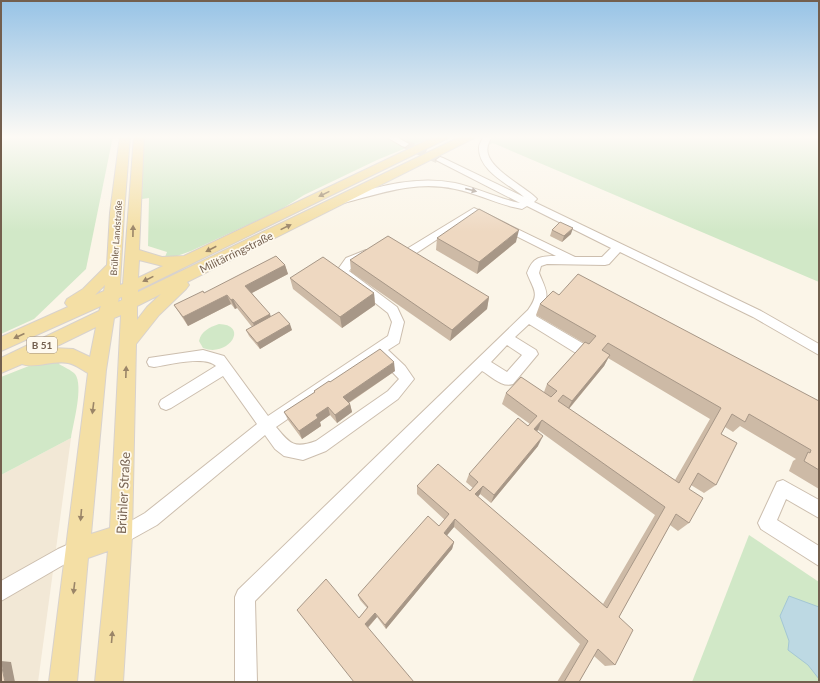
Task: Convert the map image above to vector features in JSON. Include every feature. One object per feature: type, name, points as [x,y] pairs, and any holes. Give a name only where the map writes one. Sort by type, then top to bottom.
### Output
[{"type":"main road","name":"Brühler Landstraße","points":[[106,315],[112,296],[117,213],[122,168]]},
{"type":"main road","name":"Brühler Landstraße","points":[[129,296],[133,253],[137,168]]},
{"type":"main road","name":"Militärringstraße","points":[[196,264],[380,168]]},
{"type":"main road","name":"Militärringstraße","points":[[4,364],[106,315],[129,296],[196,264],[337,202],[406,168]]},
{"type":"main road","points":[[133,253],[154,261],[196,264]]},
{"type":"main road","points":[[127,343],[196,264]]},
{"type":"main road","name":"B 51","points":[[36,328],[88,293],[114,266]]},
{"type":"main road","name":"Militärringstraße","points":[[1,344],[92,303],[112,296],[129,296]]},
{"type":"main road","name":"Brühler Straße","points":[[106,680],[121,536],[129,296]]},
{"type":"main road","points":[[63,682],[97,370],[106,315]]},
{"type":"main road","name":"B 51","points":[[4,364],[51,355],[73,356],[97,370]]},
{"type":"main road","points":[[78,549],[121,536]]},
{"type":"street","points":[[456,168],[757,314],[819,350]]},
{"type":"street","points":[[493,168],[528,194],[542,209]]},
{"type":"street","points":[[337,202],[385,188],[417,182],[437,183],[478,192],[514,205],[542,209]]},
{"type":"street","points":[[121,536],[152,519],[265,426],[394,339],[398,322],[393,310],[342,272],[350,261],[383,246],[405,255],[474,210],[572,260]]},
{"type":"street","points":[[246,682],[245,597],[528,317],[540,302],[542,294],[533,273],[536,264],[546,260],[605,261],[619,246]]},
{"type":"street","points":[[528,317],[584,351]]},
{"type":"street","points":[[481,364],[508,380],[531,354],[506,338]]},
{"type":"street","points":[[154,362],[203,355],[219,360],[265,426],[280,444],[290,451],[303,453],[321,446],[393,395],[407,379],[400,370],[378,350]]},
{"type":"street","points":[[166,404],[224,367]]},
{"type":"street","points":[[819,510],[783,488],[767,523],[819,557]]},
{"type":"street","points":[[1,592],[64,555],[78,549]]},
{"type":"shaded area","points":[[71,438],[38,682],[1,682],[1,475]]},
{"type":"green space","points":[[1,168],[107,168],[86,269],[34,319],[1,334]]},
{"type":"green space","points":[[143,168],[361,168],[304,195],[280,210],[177,256],[165,257],[167,252],[148,246],[149,198],[142,199]]},
{"type":"green space","points":[[551,168],[819,168],[819,282]]},
{"type":"green space","points":[[219,324],[228,326],[233,330],[234,335],[232,340],[220,349],[212,350],[203,348],[199,341],[204,332]]},
{"type":"green space","points":[[62,358],[59,364],[75,374],[78,387],[77,405],[71,438],[1,475],[1,377],[44,360]]},
{"type":"green space","points":[[749,535],[819,582],[819,682],[692,682]]},
{"type":"water","points":[[789,596],[819,607],[819,679],[808,665],[788,650],[789,641],[780,616]]},
{"type":"building","points":[[479,209],[519,230],[479,262],[437,238]]},
{"type":"building","points":[[560,222],[573,228],[564,236],[552,230]]},
{"type":"building","points":[[388,236],[489,297],[452,330],[350,260]]},
{"type":"building","points":[[276,256],[285,265],[245,286],[270,314],[253,323],[233,299],[231,300],[227,295],[183,317],[174,305],[203,291],[204,293]]},
{"type":"building","points":[[323,257],[374,293],[340,317],[290,278]]},
{"type":"building","points":[[578,274],[819,401],[819,470],[804,461],[808,452],[810,453],[811,450],[749,414],[745,422],[732,414],[721,434],[737,443],[716,485],[698,473],[689,489],[703,498],[689,523],[676,514],[619,617],[633,630],[615,665],[598,649],[579,682],[564,682],[588,641],[455,519],[444,533],[454,542],[385,625],[375,613],[365,624],[414,682],[354,682],[297,610],[326,579],[359,618],[368,607],[358,595],[428,516],[439,526],[449,514],[417,486],[438,464],[470,491],[478,482],[469,474],[518,418],[528,426],[537,416],[506,393],[521,377],[551,397],[557,391],[547,384],[585,342],[589,344],[596,336],[540,304],[553,291],[559,295]],"holes":[[[608,343],[721,408],[679,483],[558,401],[563,395],[572,401],[610,355],[602,350]],[[542,420],[665,507],[607,608],[475,494],[483,486],[494,495],[543,436],[534,429]]]},
{"type":"building","points":[[279,312],[290,324],[257,343],[246,330]]},
{"type":"building","points":[[380,349],[394,362],[343,397],[350,404],[335,415],[328,407],[316,415],[318,418],[299,431],[284,412],[329,381],[330,382]]},
{"type":"building","points":[[1,663],[5,682],[1,682]]}]
